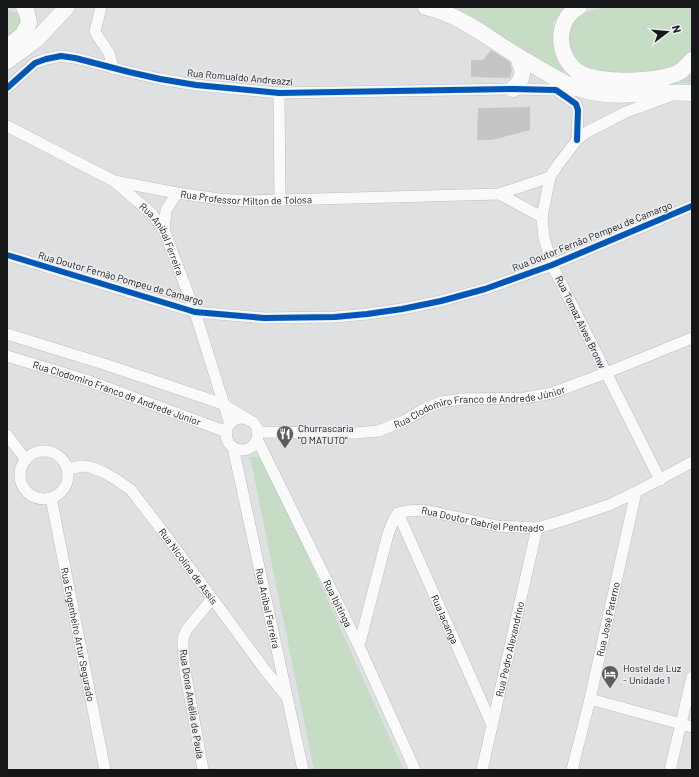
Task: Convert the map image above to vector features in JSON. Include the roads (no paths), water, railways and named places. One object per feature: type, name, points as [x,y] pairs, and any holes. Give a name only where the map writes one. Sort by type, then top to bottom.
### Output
[{"type":"highway","points":[[7,48],[23,34],[29,23],[24,7]]},
{"type":"highway","points":[[7,61],[36,40],[67,7]]},
{"type":"highway","points":[[426,7],[450,15],[468,24],[517,55],[579,89],[598,94],[616,96],[686,92]]},
{"type":"highway","points":[[579,7],[568,15],[562,28],[561,37],[563,50],[568,62],[574,70],[581,74],[596,78],[629,80],[661,78],[681,71],[692,60]]},
{"type":"highway","points":[[513,89],[520,82],[522,76],[522,68],[517,55]]},
{"type":"street","points":[[101,7],[95,30],[96,35],[109,53],[113,68]]},
{"type":"street","name":"Rua Romualdo Andreazzi","points":[[7,88],[35,63],[61,56],[196,85],[279,93],[513,89],[556,90],[576,104],[578,110],[577,140]]},
{"type":"street","points":[[577,140],[598,126],[619,116],[686,92]]},
{"type":"street","points":[[279,93],[280,200]]},
{"type":"street","name":"Rua Professor Milton de Tolosa","points":[[7,126],[114,181],[177,193],[234,200],[499,194],[550,177]]},
{"type":"street","name":"Rua Tomaz Alves Bronw","points":[[577,140],[550,177],[542,217],[544,238],[552,265],[660,480]]},
{"type":"street","name":"Rua Anibal Ferreira","points":[[114,181],[152,214],[164,230],[195,312],[223,404],[228,428],[228,440],[233,447],[303,770]]},
{"type":"street","points":[[164,230],[166,210],[177,193]]},
{"type":"street","name":"Rua Professor Milton de Tolosa","points":[[499,194],[542,217]]},
{"type":"street","name":"Rua Doutor Fernão Pompeu de Camargo","points":[[7,254],[195,312],[230,316],[271,318],[335,317],[402,309],[449,299],[484,289],[552,265],[692,206]]},
{"type":"street","name":"Rua Clodomiro Franco de Andrede Júnior","points":[[7,334],[107,365],[223,404],[249,420]]},
{"type":"street","name":"Rua Clodomiro Franco de Andrede Júnior","points":[[257,435],[356,433],[378,431],[404,421],[426,408],[442,402],[461,399],[525,398],[552,393],[692,338]]},
{"type":"street","name":"Rua Clodomiro Franco de Andrede Júnior","points":[[7,356],[86,380],[228,428]]},
{"type":"street","points":[[228,428],[238,418],[249,420],[256,427],[257,435],[251,446],[242,450],[233,447]]},
{"type":"street","points":[[7,435],[26,460]]},
{"type":"street","name":"Rua Ibitinga","points":[[257,435],[360,646],[415,770]]},
{"type":"street","points":[[37,452],[52,452],[59,456],[68,469],[66,485],[62,492],[52,498],[40,499],[33,497],[26,492],[22,485],[20,477],[21,469],[26,460],[37,452]]},
{"type":"street","name":"Rua Doutor Gabriel Penteado","points":[[398,514],[407,511],[424,510],[497,526],[536,528],[586,514],[636,492],[692,462]]},
{"type":"street","name":"Rua Nicolina de Assis","points":[[68,469],[82,466],[90,467],[108,474],[131,490],[265,670],[288,698]]},
{"type":"street","name":"Rua José Paterno","points":[[572,770],[590,699],[636,492]]},
{"type":"street","name":"Rua Engenheiro Artur Segurado","points":[[52,498],[105,770]]},
{"type":"street","points":[[360,646],[388,534],[398,514]]},
{"type":"street","name":"Rua Iacanga","points":[[398,514],[492,725]]},
{"type":"street","name":"Rua Pedro Alexandrino","points":[[482,770],[536,528]]},
{"type":"street","name":"Rua Dona Amélia de Paula","points":[[203,770],[185,670],[183,647],[187,629],[212,599]]},
{"type":"street","points":[[265,670],[280,662]]},
{"type":"street","points":[[670,770],[692,677]]},
{"type":"street","points":[[590,699],[692,727]]},
{"type":"place","name":"Churrascaria \"O MATUTO\"","points":[[285,449]]},
{"type":"place","name":"Hostel de Luz - Unidade 1","points":[[610,689]]}]
